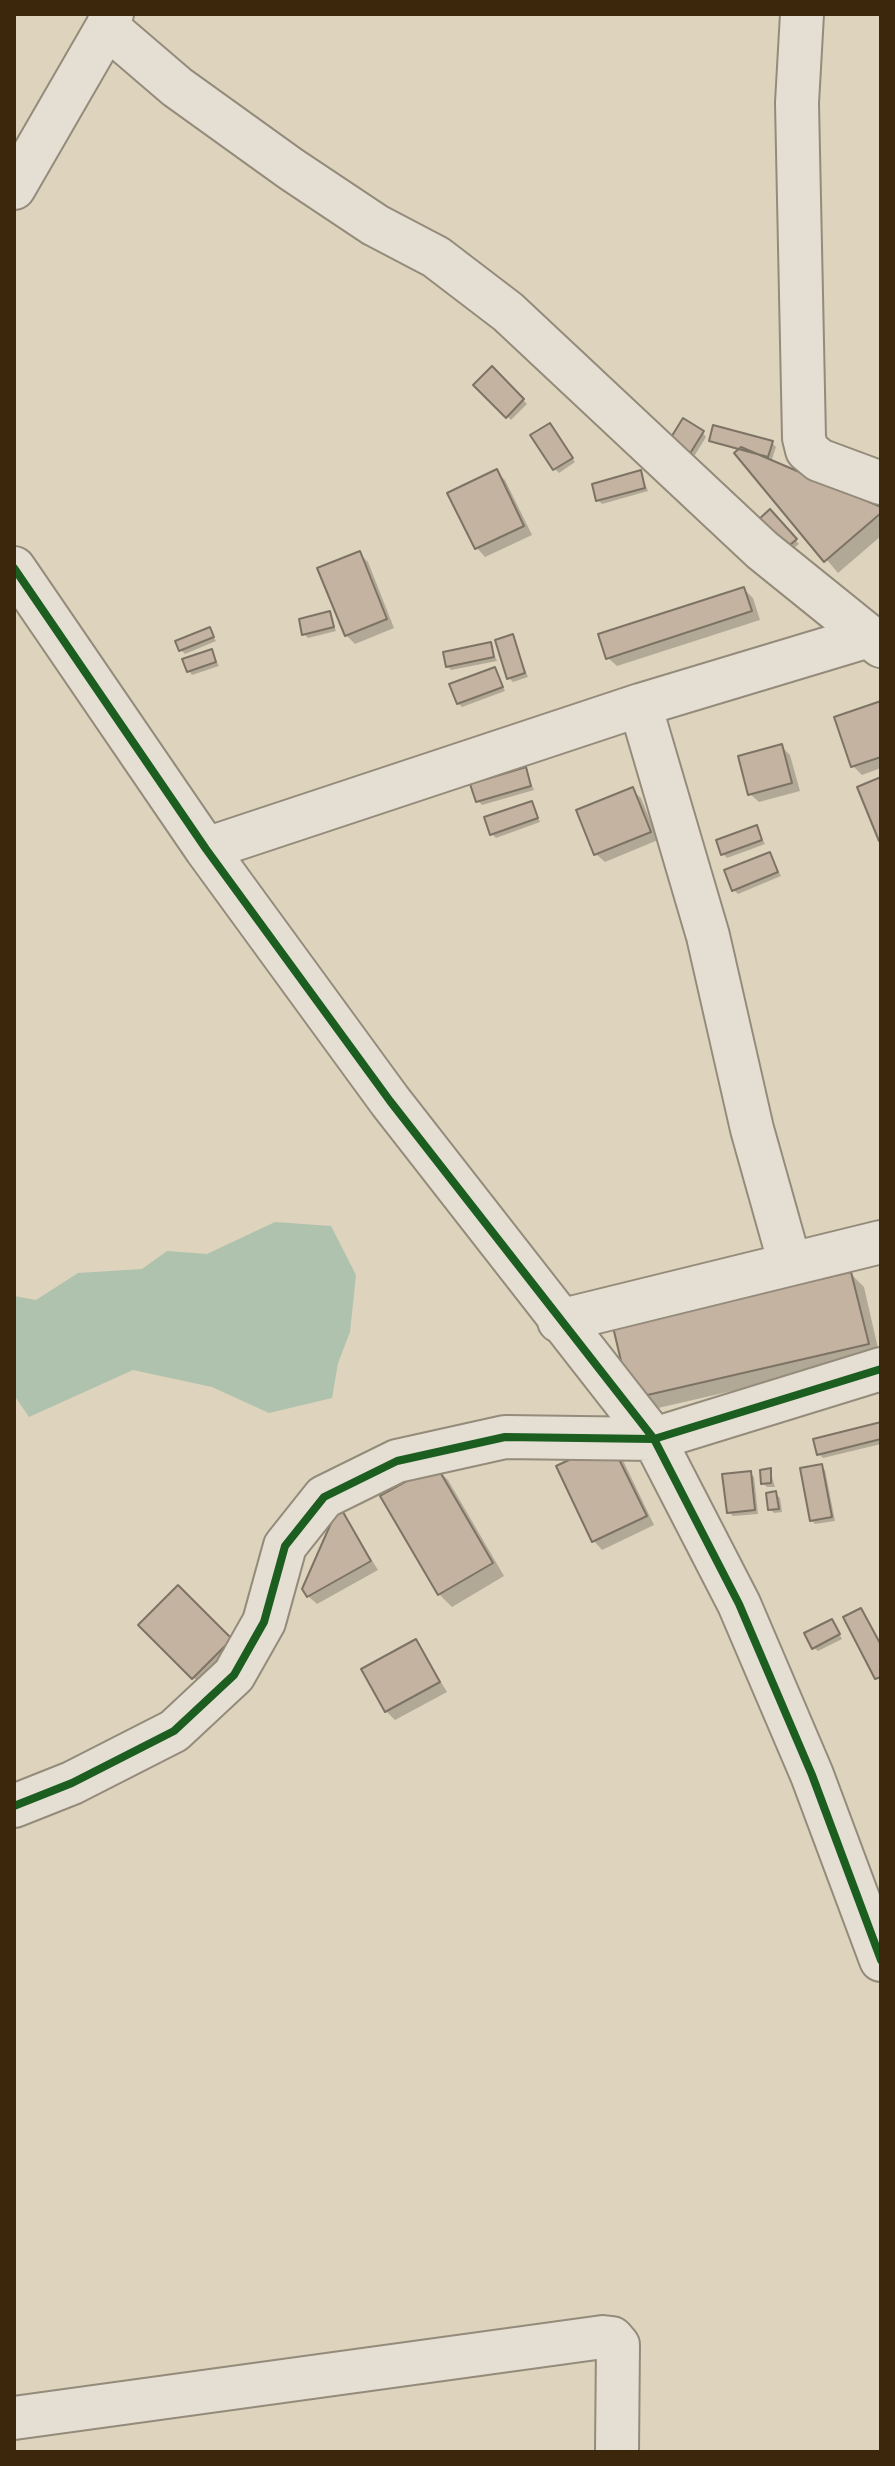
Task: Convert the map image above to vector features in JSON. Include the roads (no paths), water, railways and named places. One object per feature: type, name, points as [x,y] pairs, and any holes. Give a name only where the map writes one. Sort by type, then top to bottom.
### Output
[{"type":"street","points":[[802,14],[797,103],[804,438],[807,450],[819,460],[881,483]]},
{"type":"street","points":[[14,188],[110,21],[177,87],[375,225],[436,257],[508,312],[762,550],[875,641]]},
{"type":"street","points":[[14,568],[206,849],[390,1101],[654,1439],[745,1618],[812,1775],[881,1960]]},
{"type":"street","points":[[206,849],[640,705],[875,641]]},
{"type":"street","points":[[640,705],[708,936],[752,1129],[790,1264]]},
{"type":"street","points":[[559,1321],[881,1242]]},
{"type":"street","points":[[14,1806],[72,1783],[174,1731],[234,1675],[264,1622],[285,1546],[324,1497],[397,1461],[505,1437],[654,1439],[881,1369]]},
{"type":"street","points":[[14,2418],[603,2337],[612,2338],[618,2345],[617,2452]]}]
